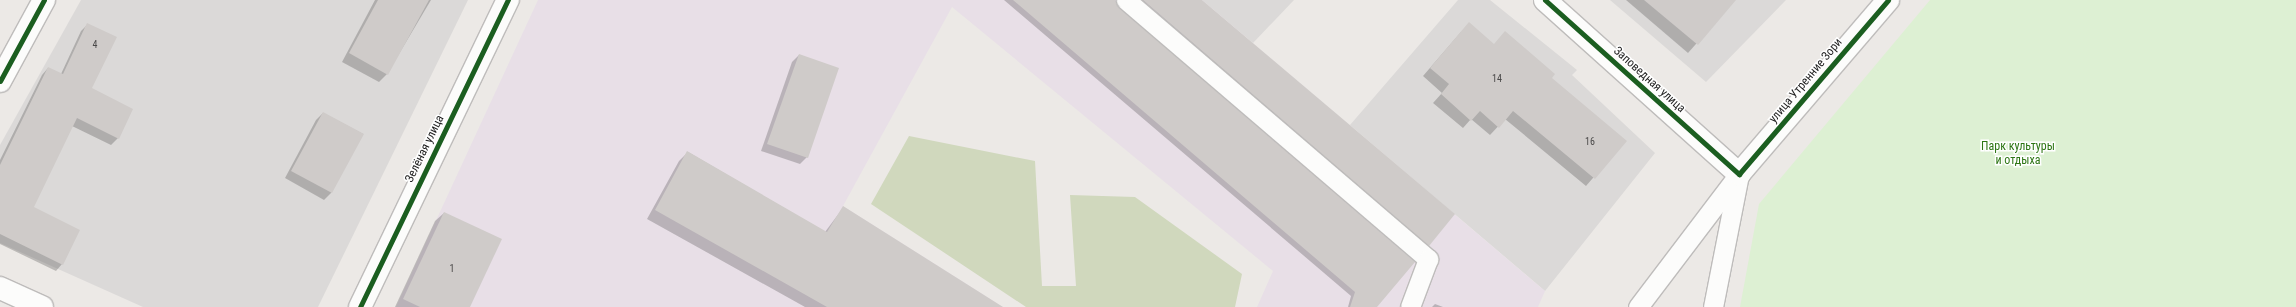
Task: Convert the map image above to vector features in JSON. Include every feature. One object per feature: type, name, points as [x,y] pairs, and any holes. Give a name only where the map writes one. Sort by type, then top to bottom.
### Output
[{"type":"street","points":[[0,81],[44,0]]},
{"type":"street","name":"Зелёная улица","points":[[360,307],[508,0]]},
{"type":"street","name":"Заповедная улица","points":[[1545,0],[1739,174]]},
{"type":"street","name":"улица Утренние Зори","points":[[1739,174],[1888,0]]},
{"type":"street","points":[[0,288],[42,307]]},
{"type":"lane","points":[[1126,0],[1428,259],[1410,307]]},
{"type":"lane","points":[[1638,307],[1739,174]]},
{"type":"lane","points":[[1714,307],[1739,174]]},
{"type":"shaded area","points":[[81,0],[468,0],[318,307],[143,307],[0,243],[0,145]]},
{"type":"shaded area","points":[[538,0],[1202,0],[1545,291],[1538,307],[1257,307],[1273,271],[952,7],[843,206],[1003,307],[396,307]]},
{"type":"shaded area","points":[[1202,0],[1294,0],[1253,43]]},
{"type":"shaded area","points":[[1458,0],[1490,0],[1577,70],[1572,75],[1655,153],[1545,291],[1350,125]]},
{"type":"shaded area","points":[[1610,0],[1786,0],[1706,82]]},
{"type":"green space","name":"Парк культуры и отдыха","points":[[1930,0],[2296,0],[2296,307],[1740,307],[1759,204]]},
{"type":"green space","points":[[909,136],[1035,161],[1042,286],[1076,286],[1070,195],[1135,197],[1242,274],[1235,307],[1026,307],[871,204]]},
{"type":"building","points":[[378,0],[429,0],[388,75],[349,53]]},
{"type":"building","points":[[1013,0],[1115,0],[1119,8],[1415,262],[1377,307],[1350,307],[1355,292]]},
{"type":"building","points":[[1143,0],[1202,0],[1455,214],[1429,246]]},
{"type":"building","points":[[1644,0],[1736,0],[1698,45]]},
{"type":"building","points":[[1469,22],[1494,44],[1505,31],[1555,74],[1552,78],[1627,141],[1595,179],[1513,111],[1499,128],[1480,111],[1471,121],[1441,94],[1449,84],[1430,68]]},
{"type":"building","points":[[87,23],[117,37],[92,88],[133,109],[119,139],[77,118],[34,207],[80,230],[63,265],[0,234],[0,165],[48,67],[63,74]]},
{"type":"building","points":[[799,54],[839,68],[808,158],[767,144]]},
{"type":"building","points":[[323,112],[364,134],[332,193],[291,171]]},
{"type":"building","points":[[687,151],[827,232],[843,206],[1003,307],[827,307],[655,210]]},
{"type":"building","points":[[444,212],[502,239],[470,307],[420,307],[403,299]]},
{"type":"cycle path","points":[[0,81],[44,0]]},
{"type":"cycle path","points":[[360,307],[508,0]]},
{"type":"cycle path","points":[[1545,0],[1739,174],[1888,0]]}]
